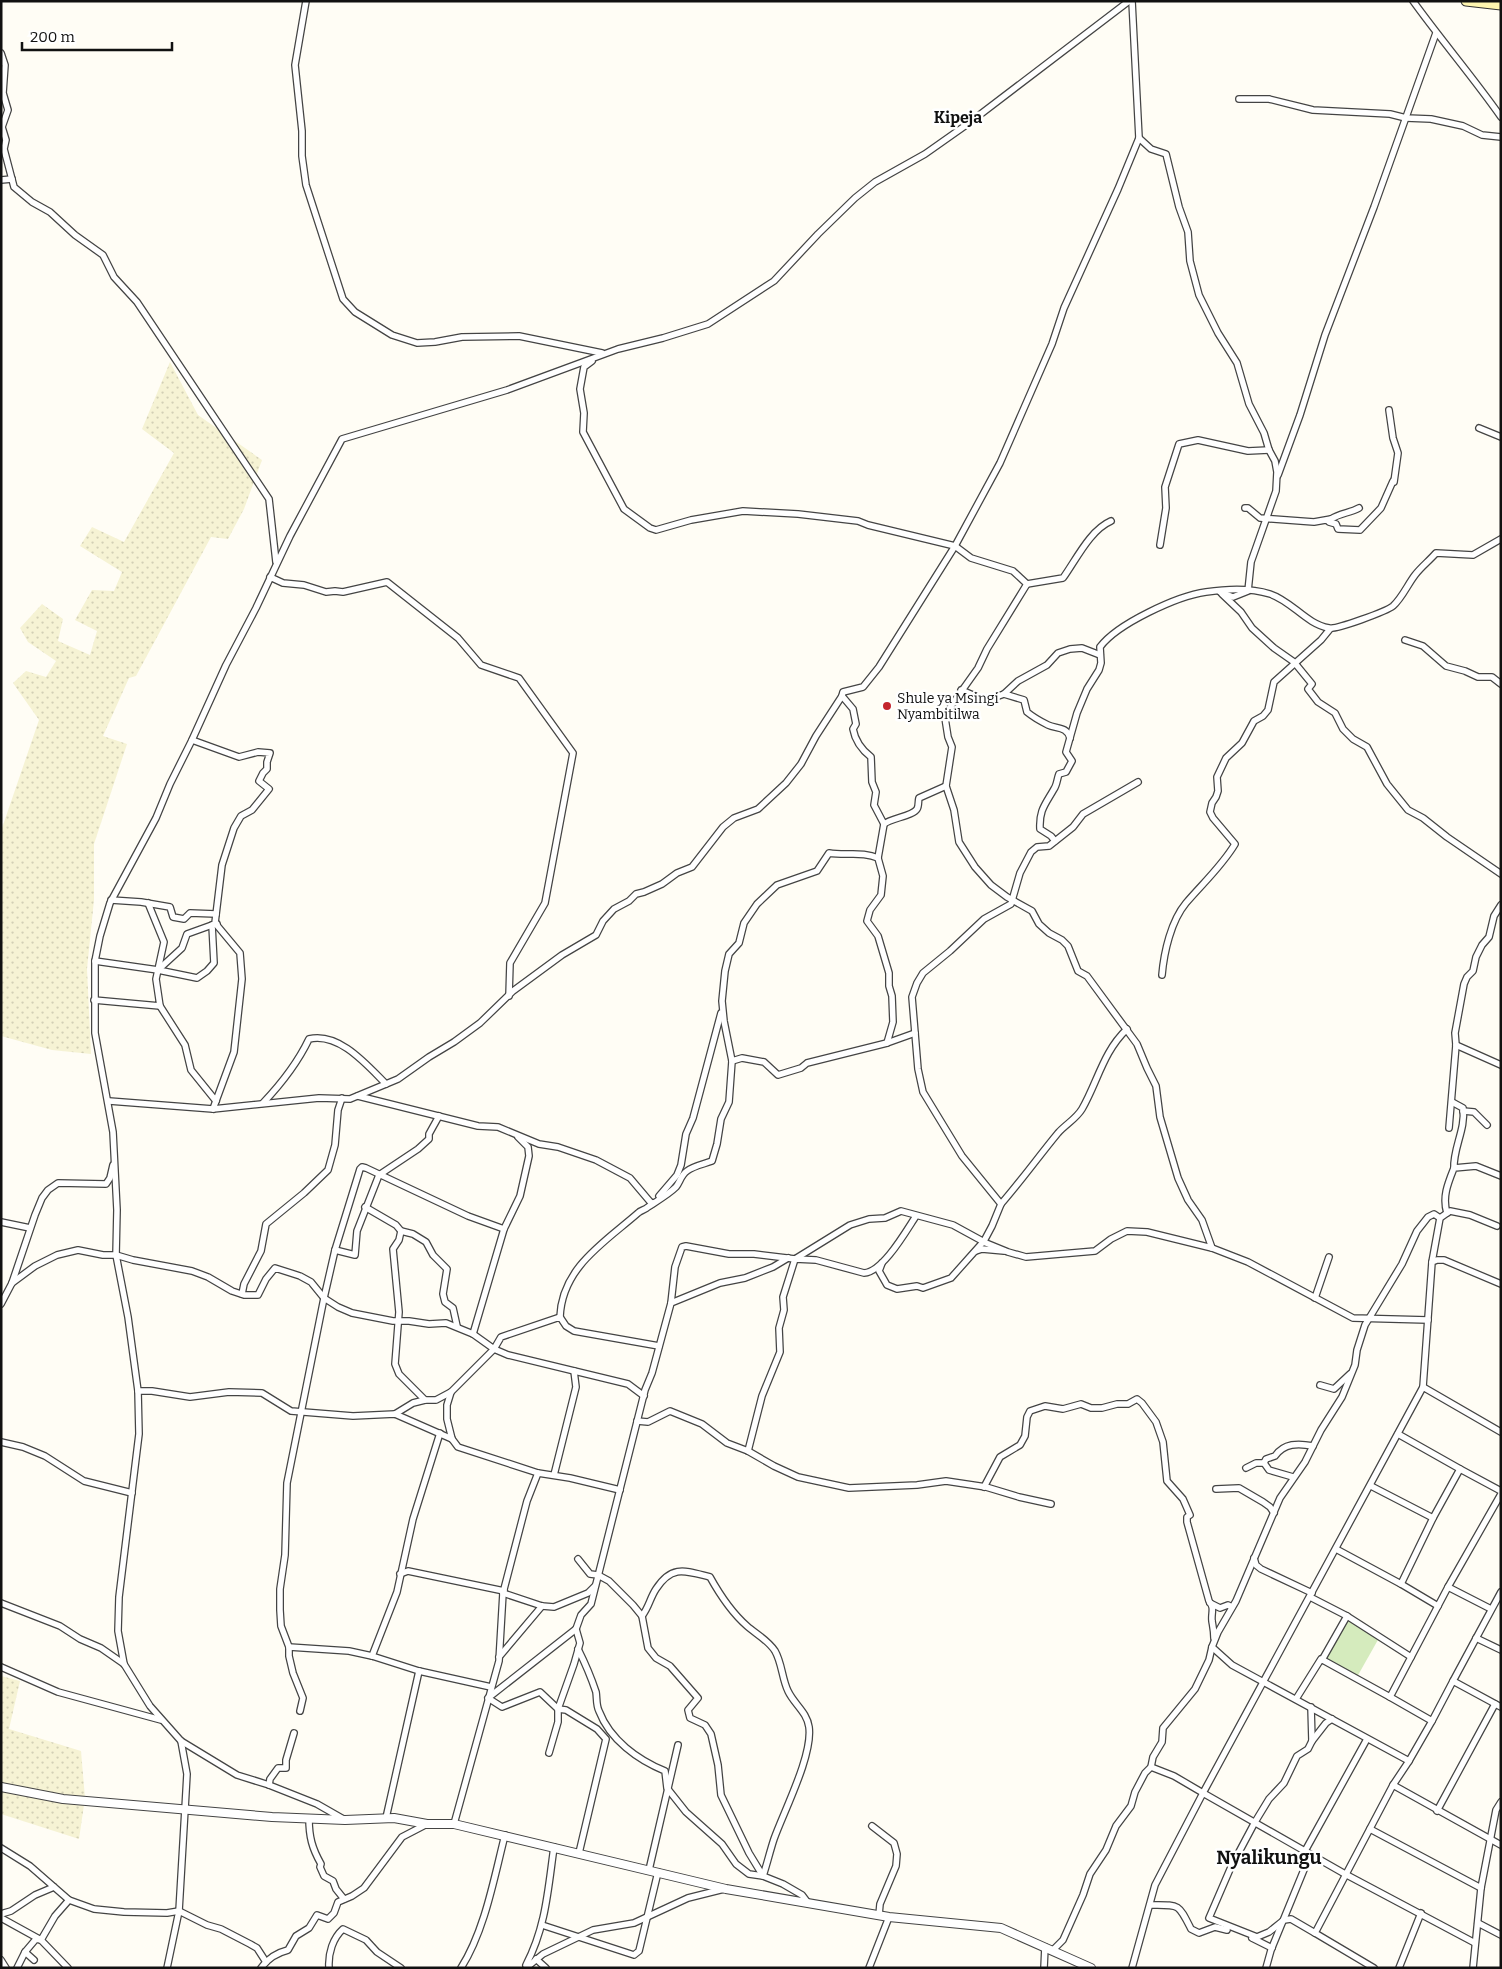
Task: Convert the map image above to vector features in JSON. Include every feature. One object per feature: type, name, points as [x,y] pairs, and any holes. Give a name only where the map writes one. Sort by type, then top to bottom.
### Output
[{"type":"main road","points":[[1466,1],[1501,5]]},
{"type":"street","points":[[306,1],[295,65],[302,131],[302,156],[306,185],[343,299],[355,312],[392,335],[416,343],[462,337],[518,336],[592,352],[611,352]]},
{"type":"street","points":[[345,1820],[317,1804],[269,1785],[237,1775],[181,1741],[150,1706],[124,1664],[118,1632],[118,1597],[139,1434],[138,1391],[128,1317],[116,1255],[117,1210],[113,1132],[109,1101],[95,1033],[95,961],[100,936],[111,900],[156,818],[226,665],[312,492],[342,440],[507,390],[618,349],[708,324],[774,281],[818,234],[855,198],[875,182],[925,154],[969,123],[1131,1]]},
{"type":"street","points":[[109,1101],[213,1109],[319,1098],[350,1099],[398,1079],[454,1042],[480,1022],[508,996],[562,955],[596,935],[614,909],[630,901],[636,894],[662,884],[677,873],[692,867],[723,827],[734,818],[758,809],[773,796],[801,764],[843,692],[863,687],[878,667],[955,546],[1000,463],[1052,344],[1064,308],[1139,138],[1131,1]]},
{"type":"street","points":[[1413,1],[1436,33],[1472,76],[1501,117]]},
{"type":"street","points":[[1277,479],[1324,338],[1436,33]]},
{"type":"street","points":[[1,54],[5,65],[3,93],[8,110],[2,126],[6,140],[4,149],[14,187],[32,202],[50,212],[74,235],[103,254],[114,277],[137,302],[269,499],[276,564]]},
{"type":"street","points":[[1239,99],[1268,99],[1313,110],[1390,114],[1406,118],[1431,119],[1463,126],[1482,135],[1501,137]]},
{"type":"street","points":[[1139,138],[1151,149],[1166,154],[1179,207],[1188,232],[1190,261],[1199,295],[1218,333],[1237,363],[1248,404],[1264,433],[1268,450],[1276,461],[1276,491],[1251,562],[1248,591]]},
{"type":"street","points":[[1,180],[12,179]]},
{"type":"street","points":[[597,357],[584,367],[581,381],[580,388],[584,413],[583,432],[614,494],[624,509],[650,528],[656,530],[679,522],[734,512],[798,514],[858,521],[955,546],[971,558],[1013,571],[1027,584]]},
{"type":"street","points":[[1331,519],[1329,522],[1336,524],[1338,530],[1360,530],[1381,508],[1394,481],[1398,453],[1393,438],[1389,410]]},
{"type":"street","points":[[1479,428],[1501,436]]},
{"type":"street","points":[[1160,545],[1166,508],[1165,487],[1179,444],[1198,440],[1248,451],[1268,450]]},
{"type":"street","points":[[1245,508],[1248,508],[1257,516],[1266,518],[1314,522],[1331,519],[1337,515],[1359,508]]},
{"type":"street","points":[[1111,521],[1099,528],[1063,578],[1027,584],[987,649],[978,668],[961,690],[945,718],[948,737],[952,747],[946,786],[954,810],[959,842],[982,875],[991,885],[1012,900],[1028,908],[1039,924],[1068,946],[1078,971],[1087,976],[1137,1044],[1146,1068],[1156,1086],[1160,1117],[1176,1170],[1188,1200],[1202,1220],[1212,1248]]},
{"type":"street","points":[[1162,975],[1163,961],[1169,938],[1181,911],[1205,880],[1216,871],[1235,844],[1210,812],[1218,791],[1217,777],[1226,758],[1242,744],[1254,722],[1268,710],[1274,682],[1294,662],[1321,640],[1330,629],[1352,623],[1393,606],[1417,573],[1427,565],[1436,553],[1473,555],[1501,539]]},
{"type":"street","points":[[270,577],[283,583],[304,585],[326,592],[336,590],[343,592],[387,582],[458,638],[481,665],[518,678],[573,752],[545,903],[510,963],[508,996]]},
{"type":"street","points":[[1055,841],[1040,829],[1043,805],[1055,789],[1058,774],[1066,772],[1072,761],[1066,752],[1070,738],[1087,689],[1099,670],[1101,663],[1100,646],[1108,637],[1143,615],[1184,598],[1206,592],[1248,591],[1272,595],[1314,622],[1330,629]]},
{"type":"street","points":[[1218,592],[1241,612],[1252,628],[1274,648],[1294,662],[1312,684],[1308,689],[1311,694],[1318,702],[1335,713],[1343,729],[1353,740],[1367,747],[1387,784],[1408,810],[1423,818],[1501,874]]},
{"type":"street","points":[[1405,640],[1423,646],[1446,666],[1478,677],[1492,676],[1501,684]]},
{"type":"street","points":[[961,690],[980,698],[993,698],[1004,694],[1018,681],[1047,665],[1058,653],[1082,648],[1100,655]]},
{"type":"street","points":[[1004,694],[1024,700],[1027,712],[1050,726],[1062,727],[1069,734],[1070,738]]},
{"type":"street","points":[[842,696],[853,709],[856,724],[853,731],[855,738],[870,758],[872,782],[876,792],[874,805],[884,824],[878,858],[883,876],[881,895],[870,910],[867,922],[878,936],[892,996],[893,1022],[887,1043]]},
{"type":"street","points":[[95,961],[197,978],[207,972],[214,963],[215,925],[222,865],[234,828],[241,816],[252,810],[269,789],[259,781],[262,773],[267,769],[266,762],[270,753],[258,752],[239,756],[192,740]]},
{"type":"street","points":[[1001,1204],[962,1156],[923,1092],[918,1069],[912,997],[923,973],[984,919],[1011,904],[1020,873],[1037,847],[1049,846],[1073,827],[1083,814],[1138,782]]},
{"type":"street","points":[[884,824],[891,819],[913,812],[917,809],[919,798],[946,786]]},
{"type":"street","points":[[652,1204],[677,1175],[681,1165],[686,1134],[694,1118],[722,1008],[725,971],[729,954],[739,943],[744,923],[757,904],[777,885],[817,871],[829,853],[843,856],[869,854],[878,858]]},
{"type":"street","points":[[111,900],[148,902],[170,907],[173,917],[184,919],[190,913],[216,914]]},
{"type":"street","points":[[148,902],[164,942],[156,979],[160,1006],[185,1045],[191,1070],[216,1101]]},
{"type":"street","points":[[1449,1128],[1456,1033],[1464,984],[1467,977],[1473,971],[1476,957],[1482,945],[1489,937],[1494,916],[1501,905]]},
{"type":"street","points":[[158,970],[182,948],[187,934],[215,925]]},
{"type":"street","points":[[213,1109],[234,1052],[242,979],[240,953],[215,925]]},
{"type":"street","points":[[94,1000],[160,1006]]},
{"type":"street","points":[[659,1346],[574,1331],[566,1326],[560,1317],[560,1307],[564,1292],[578,1266],[607,1237],[676,1186],[687,1171],[712,1161],[721,1119],[729,1102],[732,1061],[722,1008]]},
{"type":"street","points":[[882,1263],[879,1271],[887,1284],[897,1289],[918,1286],[923,1288],[951,1278],[985,1242],[1001,1204],[1038,1156],[1082,1110],[1098,1072],[1116,1040],[1127,1029]]},
{"type":"street","points":[[732,1061],[742,1058],[764,1062],[778,1074],[801,1068],[807,1063],[887,1043],[914,1033]]},
{"type":"street","points":[[263,1103],[284,1081],[300,1058],[309,1039],[320,1037],[353,1051],[386,1084]]},
{"type":"street","points":[[1456,1045],[1501,1065]]},
{"type":"street","points":[[358,1096],[478,1126],[498,1127],[539,1144],[577,1153],[613,1168],[630,1178],[652,1204]]},
{"type":"street","points":[[242,1294],[244,1284],[261,1251],[266,1224],[304,1193],[328,1170],[335,1145],[338,1110],[342,1098]]},
{"type":"street","points":[[1446,1214],[1445,1195],[1454,1168],[1458,1138],[1464,1120],[1463,1108],[1452,1102]]},
{"type":"street","points":[[1463,1111],[1474,1112],[1487,1124]]},
{"type":"street","points":[[335,1250],[352,1255],[356,1253],[356,1231],[379,1174],[418,1149],[429,1139],[429,1134],[439,1116]]},
{"type":"street","points":[[473,1334],[504,1230],[520,1196],[530,1156],[528,1147],[517,1136]]},
{"type":"street","points":[[1,1304],[12,1282],[42,1198],[48,1190],[58,1184],[106,1184],[110,1178],[114,1160]]},
{"type":"street","points":[[1454,1168],[1476,1166],[1501,1176]]},
{"type":"street","points":[[300,1711],[303,1698],[293,1673],[289,1648],[281,1626],[280,1589],[285,1555],[287,1482],[335,1250],[360,1169],[362,1167],[366,1168],[468,1216],[504,1230]]},
{"type":"street","points":[[365,1207],[396,1225],[401,1231],[412,1234],[426,1242],[433,1255],[448,1269],[443,1294],[445,1302],[453,1308],[457,1326]]},
{"type":"street","points":[[671,1303],[720,1283],[745,1278],[774,1267],[850,1225],[868,1219],[885,1218],[901,1211],[953,1225],[985,1242],[1026,1257],[1095,1251],[1127,1231],[1160,1235],[1212,1248],[1248,1262],[1353,1318],[1428,1320]]},
{"type":"street","points":[[1132,1968],[1155,1884],[1423,1387],[1432,1262],[1440,1218],[1450,1211],[1470,1215],[1499,1227],[1501,1220]]},
{"type":"street","points":[[1213,1645],[1248,1572],[1280,1498],[1305,1462],[1342,1397],[1355,1365],[1361,1336],[1369,1318],[1402,1264],[1417,1231],[1428,1217],[1434,1214],[1440,1218]]},
{"type":"street","points":[[488,1698],[576,1629],[581,1615],[590,1604],[637,1421],[671,1303],[675,1267],[682,1247],[686,1246],[729,1254],[754,1254],[816,1260],[864,1273],[871,1272],[882,1263],[916,1216]]},
{"type":"street","points":[[1,1222],[30,1228]]},
{"type":"street","points":[[401,1231],[399,1240],[393,1249],[399,1321],[395,1364],[399,1374],[426,1400]]},
{"type":"street","points":[[976,1251],[982,1249],[1008,1252]]},
{"type":"street","points":[[12,1282],[35,1266],[57,1255],[78,1250],[103,1255],[116,1255],[133,1260],[192,1270],[242,1294],[258,1295],[266,1279],[275,1268],[300,1276],[311,1282],[324,1298],[352,1313],[399,1321],[429,1324],[446,1323],[457,1326],[508,1355],[628,1384],[644,1396]]},
{"type":"street","points":[[1315,1298],[1329,1257]]},
{"type":"street","points":[[748,1451],[762,1396],[780,1352],[779,1328],[784,1310],[783,1297],[791,1258]]},
{"type":"street","points":[[1432,1262],[1444,1260],[1501,1284]]},
{"type":"street","points":[[395,1414],[413,1403],[436,1400],[451,1392],[494,1348],[501,1338],[560,1317]]},
{"type":"street","points":[[554,1475],[576,1387],[574,1371]]},
{"type":"street","points":[[1320,1385],[1334,1388],[1352,1373]]},
{"type":"street","points":[[1423,1387],[1501,1432]]},
{"type":"street","points":[[138,1391],[152,1391],[190,1397],[229,1392],[262,1393],[290,1411],[353,1416],[395,1414],[452,1439]]},
{"type":"street","points":[[451,1392],[447,1405],[447,1419],[452,1439],[458,1447],[538,1473],[620,1490]]},
{"type":"street","points":[[984,1487],[1000,1457],[1020,1445],[1025,1436],[1027,1417],[1030,1411],[1045,1406],[1063,1408],[1081,1404],[1091,1408],[1102,1408],[1117,1404],[1128,1404],[1137,1399],[1142,1402],[1156,1422],[1163,1442],[1168,1481],[1183,1499],[1190,1515],[1187,1517],[1187,1522],[1213,1610],[1213,1645],[1209,1660],[1195,1689],[1163,1728],[1162,1742],[1153,1757],[1151,1767],[1145,1773],[1130,1806],[1116,1826],[1106,1850],[1090,1874],[1083,1896],[1063,1940],[1049,1949],[1044,1968]]},
{"type":"street","points":[[637,1421],[648,1422],[670,1411],[702,1424],[727,1443],[748,1451],[798,1477],[849,1488],[918,1485],[946,1481],[984,1487],[1052,1504]]},
{"type":"street","points":[[372,1656],[396,1592],[413,1519],[440,1433]]},
{"type":"street","points":[[1390,1697],[1501,1492],[1398,1434]]},
{"type":"street","points":[[1,1442],[23,1447],[45,1456],[84,1481],[132,1493]]},
{"type":"street","points":[[1264,1463],[1266,1458],[1275,1456],[1279,1450],[1286,1446],[1300,1444],[1313,1446]]},
{"type":"street","points":[[1246,1468],[1256,1463],[1264,1463]]},
{"type":"street","points":[[1264,1463],[1269,1470],[1293,1477]]},
{"type":"street","points":[[1401,1584],[1433,1518],[1460,1469]]},
{"type":"street","points":[[454,1824],[499,1658],[504,1592],[527,1501],[538,1473]]},
{"type":"street","points":[[1371,1486],[1433,1518]]},
{"type":"street","points":[[1216,1490],[1239,1488],[1270,1507],[1274,1513]]},
{"type":"street","points":[[1336,1549],[1438,1606]]},
{"type":"street","points":[[1254,1558],[1256,1565],[1261,1569],[1347,1616],[1411,1657]]},
{"type":"street","points":[[578,1559],[590,1574],[598,1575],[609,1581],[634,1605],[642,1616],[646,1628],[645,1637],[648,1648],[656,1658],[670,1666],[698,1698],[688,1710],[690,1718],[705,1725],[711,1734],[718,1765],[721,1795],[749,1853],[763,1876]]},
{"type":"street","points":[[1248,1572],[1261,1569]]},
{"type":"street","points":[[400,1574],[408,1570],[504,1592],[542,1606],[554,1607],[588,1593],[595,1586]]},
{"type":"street","points":[[642,1616],[649,1606],[656,1589],[669,1573],[681,1570],[710,1577],[721,1596],[735,1614],[760,1635],[775,1652],[788,1692],[800,1706],[809,1726],[809,1743],[763,1876]]},
{"type":"street","points":[[1448,1588],[1491,1609]]},
{"type":"street","points":[[1315,1933],[1393,1785],[1432,1721],[1501,1592]]},
{"type":"street","points":[[1,1603],[60,1626],[80,1640],[101,1648],[124,1664]]},
{"type":"street","points":[[1210,1603],[1220,1608],[1228,1605],[1232,1607]]},
{"type":"street","points":[[499,1658],[542,1606]]},
{"type":"street","points":[[1296,1699],[1322,1660],[1347,1616]]},
{"type":"street","points":[[549,1753],[558,1722],[558,1708],[580,1643],[576,1629]]},
{"type":"street","points":[[1476,1638],[1501,1650]]},
{"type":"street","points":[[1213,1645],[1232,1665],[1409,1761]]},
{"type":"street","points":[[289,1648],[349,1651],[372,1656],[419,1671],[491,1687]]},
{"type":"street","points":[[578,1649],[596,1692],[598,1710],[607,1726],[635,1756],[647,1764],[665,1771],[667,1788],[686,1812],[722,1844],[736,1864],[749,1874],[763,1876],[783,1884],[802,1896],[808,1903]]},
{"type":"street","points":[[1322,1660],[1432,1721]]},
{"type":"street","points":[[1,1667],[58,1692],[162,1720]]},
{"type":"street","points":[[386,1818],[419,1671]]},
{"type":"street","points":[[1437,1811],[1498,1706],[1453,1681]]},
{"type":"street","points":[[488,1698],[502,1707],[540,1692],[558,1708],[566,1710],[597,1729],[606,1740],[579,1853]]},
{"type":"street","points":[[1311,1707],[1312,1740]]},
{"type":"street","points":[[1332,1719],[1320,1730],[1308,1749],[1298,1756],[1284,1783],[1269,1799],[1234,1860],[1209,1918],[1257,1937],[1269,1932],[1284,1920],[1291,1920],[1374,1968]]},
{"type":"street","points":[[269,1785],[270,1779],[278,1768],[286,1768],[287,1766],[286,1760],[294,1733]]},
{"type":"street","points":[[1266,1968],[1308,1853],[1367,1739]]},
{"type":"street","points":[[167,1968],[179,1911],[187,1774],[181,1741]]},
{"type":"street","points":[[649,1870],[678,1746]]},
{"type":"street","points":[[1151,1767],[1174,1776],[1345,1874],[1476,1943]]},
{"type":"street","points":[[1393,1785],[1501,1845]]},
{"type":"street","points":[[1,1787],[63,1798],[272,1817],[345,1820],[394,1818],[427,1824],[454,1824],[554,1846],[726,1889],[889,1917],[1001,1928],[1091,1968]]},
{"type":"street","points":[[1473,1968],[1481,1888],[1496,1810],[1501,1802]]},
{"type":"street","points":[[309,1818],[309,1836],[312,1847],[321,1864],[320,1867],[324,1876],[333,1881],[336,1889],[344,1899]]},
{"type":"street","points":[[261,1968],[280,1952],[288,1950],[296,1936],[309,1928],[317,1915],[328,1919],[334,1913],[338,1902],[364,1888],[402,1837],[427,1824]]},
{"type":"street","points":[[872,1826],[894,1843],[897,1854],[896,1866],[880,1904],[879,1915]]},
{"type":"street","points":[[1370,1828],[1481,1888]]},
{"type":"street","points":[[461,1968],[471,1952],[492,1886],[505,1835]]},
{"type":"street","points":[[525,1968],[535,1947],[542,1925],[554,1846]]},
{"type":"street","points":[[1,1848],[30,1866],[69,1900],[94,1909],[124,1912],[179,1911],[206,1925],[222,1929],[257,1948],[266,1962]]},
{"type":"street","points":[[542,1925],[634,1955],[639,1951],[658,1872]]},
{"type":"street","points":[[1,1914],[11,1911],[54,1887]]},
{"type":"street","points":[[525,1968],[542,1954],[593,1930],[634,1923],[688,1898],[726,1889]]},
{"type":"street","points":[[41,1940],[69,1900]]},
{"type":"street","points":[[1150,1905],[1177,1907],[1184,1911],[1191,1929],[1200,1933],[1216,1927],[1253,1938],[1272,1948]]},
{"type":"street","points":[[1398,1968],[1420,1913]]},
{"type":"street","points":[[869,1968],[889,1917]]},
{"type":"street","points":[[1,1918],[41,1940],[68,1968]]},
{"type":"street","points":[[1478,1923],[1501,1935]]},
{"type":"street","points":[[329,1968],[328,1958],[334,1937],[343,1929],[366,1940],[376,1952],[401,1968]]},
{"type":"street","points":[[17,1968],[24,1952],[36,1939],[41,1940]]},
{"type":"street","points":[[24,1952],[34,1960]]},
{"type":"street","points":[[536,1959],[546,1968]]},
{"type":"street","points":[[1,1960],[6,1968]]},
{"type":"shaded area","points":[[170,362],[198,415],[262,460],[244,509],[228,539],[211,537],[136,676],[129,678],[103,736],[127,744],[94,844],[94,900],[87,969],[91,1054],[52,1050],[1,1036],[1,831],[39,720],[13,683],[26,671],[46,677],[56,661],[28,642],[20,628],[42,604],[63,619],[58,641],[90,655],[97,631],[75,620],[92,590],[114,591],[122,572],[80,546],[92,527],[124,542],[174,453],[142,429]]},
{"type":"shaded area","points":[[1,1676],[20,1681],[9,1729],[81,1751],[85,1798],[79,1839],[1,1814]]},
{"type":"green space","points":[[1347,1619],[1379,1638],[1357,1677],[1322,1660]]},
{"type":"place","name":"Shule ya Msingi Nyambitilwa","points":[[887,706]]},
{"type":"district","name":"Kipeja","points":[[958,117]]},
{"type":"district","name":"Nyalikungu","points":[[1269,1857]]}]
